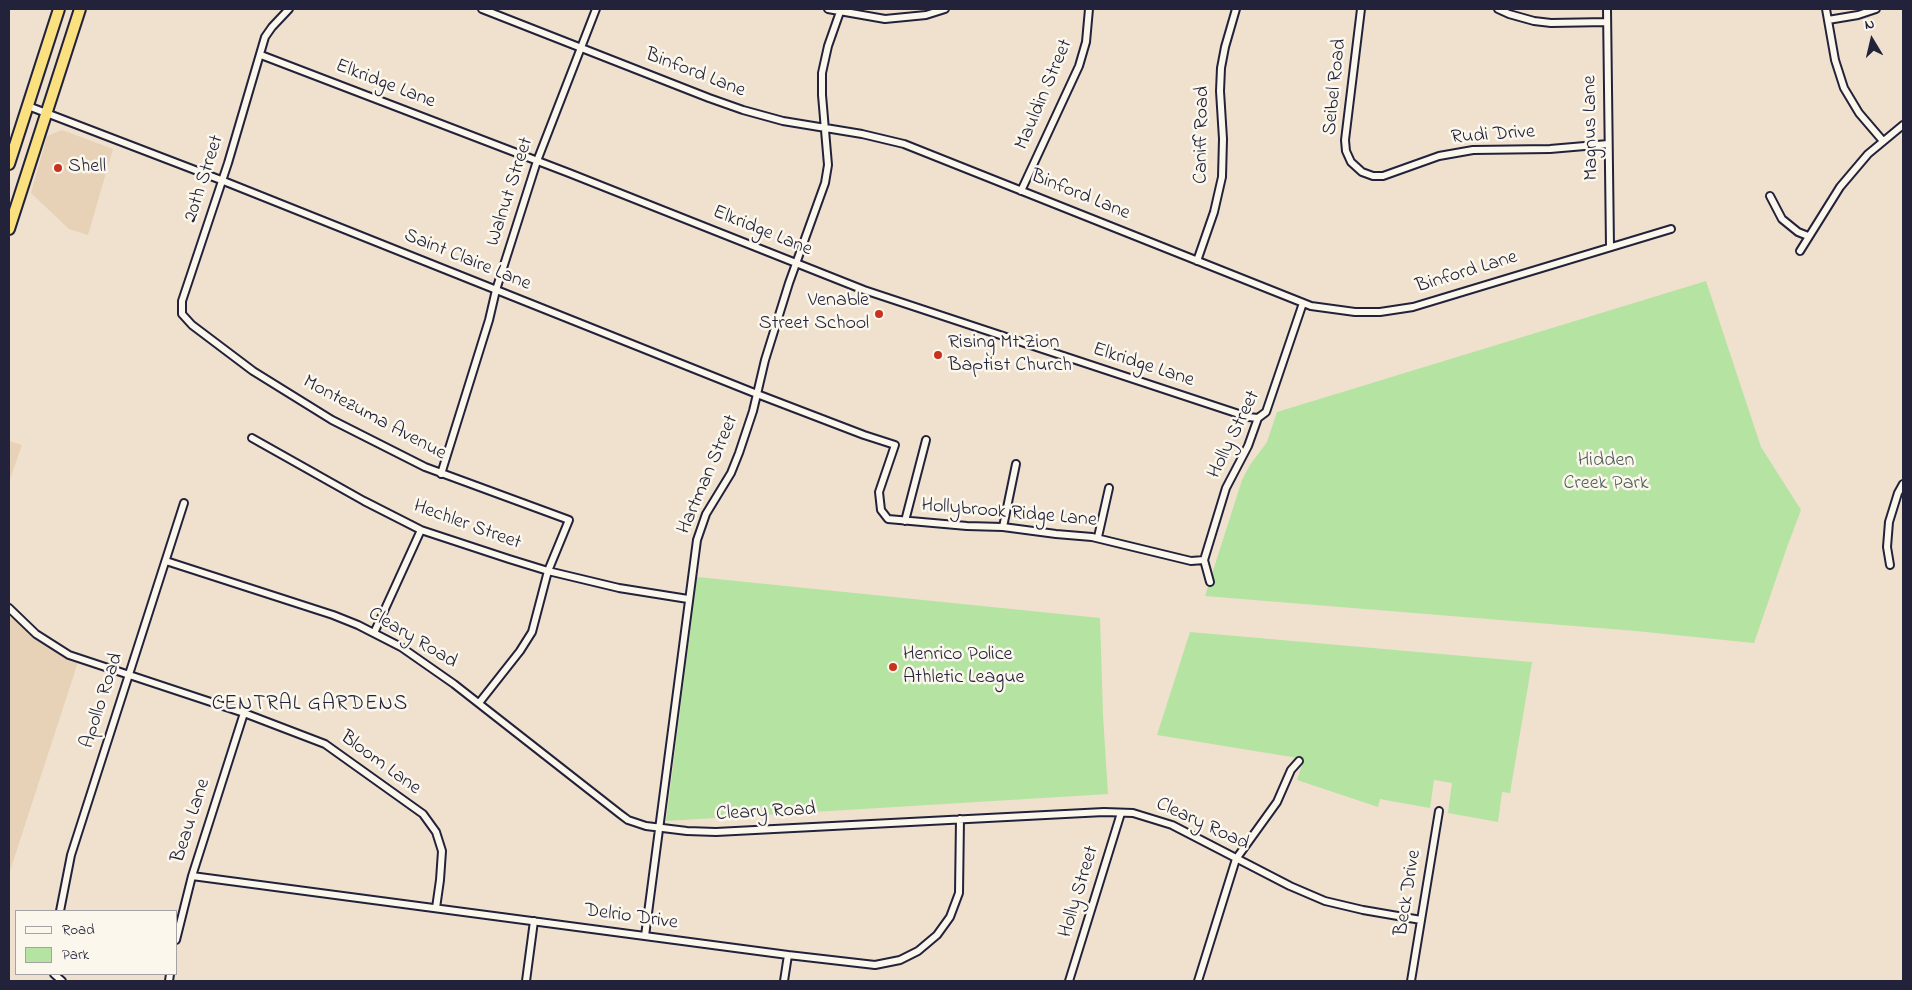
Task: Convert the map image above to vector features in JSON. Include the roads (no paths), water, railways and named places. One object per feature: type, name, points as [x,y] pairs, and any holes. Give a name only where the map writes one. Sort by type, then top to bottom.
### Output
[{"type":"highway","points":[[9,164],[59,9]]},
{"type":"highway","points":[[9,229],[80,9]]},
{"type":"street","name":"20th Street","points":[[182,314],[182,301],[266,37],[289,9]]},
{"type":"street","name":"Binford Lane","points":[[482,9],[743,110],[783,121],[904,144],[1302,303],[1336,310],[1355,312],[1397,310],[1432,302],[1671,229]]},
{"type":"street","name":"Walnut Street","points":[[441,474],[537,161],[596,9]]},
{"type":"street","points":[[828,9],[885,19],[926,15],[945,9]]},
{"type":"street","name":"Mauldin Street","points":[[1021,191],[1079,66],[1086,42],[1089,9]]},
{"type":"street","name":"Caniff Road","points":[[1197,261],[1212,218],[1222,177],[1221,68],[1236,9]]},
{"type":"street","name":"Seibel Road","points":[[1361,9],[1347,123],[1346,151],[1351,162],[1359,171],[1373,176],[1383,176]]},
{"type":"street","points":[[1498,9],[1534,21],[1551,23],[1607,22]]},
{"type":"street","name":"Magnus Lane","points":[[1607,9],[1610,247]]},
{"type":"street","points":[[1826,9],[1835,60],[1844,88],[1859,113],[1883,141]]},
{"type":"street","points":[[1828,20],[1858,15],[1876,9]]},
{"type":"street","name":"Hartman Street","points":[[645,936],[697,540],[702,524],[731,473],[750,424],[765,360],[796,262],[825,183],[828,165],[822,73],[828,46],[841,10]]},
{"type":"street","name":"Elkridge Lane","points":[[261,55],[881,295],[1248,417],[1258,418]]},
{"type":"street","name":"Saint Claire Lane","points":[[28,106],[221,180],[758,394],[895,445]]},
{"type":"street","points":[[1800,251],[1840,187],[1855,168],[1903,125]]},
{"type":"street","name":"Rudi Drive","points":[[1383,176],[1439,156],[1458,152],[1490,149],[1550,149],[1608,144]]},
{"type":"street","points":[[1770,196],[1782,218],[1798,232],[1808,236]]},
{"type":"street","name":"Holly Street","points":[[1204,560],[1226,488],[1248,446],[1258,418],[1266,412],[1302,303]]},
{"type":"street","name":"Montezuma Avenue","points":[[182,314],[192,325],[253,371],[332,420],[441,474],[569,520],[548,571]]},
{"type":"street","name":"Hechler Street","points":[[252,438],[356,497],[421,530],[548,571],[619,588],[688,599]]},
{"type":"street","points":[[905,521],[926,440]]},
{"type":"street","name":"Hollybrook Ridge Lane","points":[[895,445],[879,492],[879,504],[883,514],[888,519],[1003,527],[1098,537],[1191,561],[1204,560]]},
{"type":"street","points":[[1003,527],[1016,464]]},
{"type":"street","points":[[1890,565],[1887,547],[1889,522],[1898,493],[1903,484]]},
{"type":"street","points":[[1098,537],[1109,488]]},
{"type":"street","name":"Apollo Road","points":[[60,910],[70,856],[184,503]]},
{"type":"street","points":[[374,633],[421,530]]},
{"type":"street","name":"Cleary Road","points":[[166,560],[334,615],[401,647],[432,667],[628,820],[646,826],[716,832],[1104,812],[1146,816],[1163,821],[1290,886],[1324,901],[1356,909],[1421,920]]},
{"type":"street","points":[[1204,560],[1210,582]]},
{"type":"street","points":[[478,703],[520,651],[532,632],[548,571]]},
{"type":"street","name":"Bloom Lane","points":[[9,608],[36,634],[69,655],[244,713],[325,744],[423,814],[436,832],[442,851],[436,908]]},
{"type":"street","name":"Beau Lane","points":[[178,932],[192,876],[244,713]]},
{"type":"street","points":[[1198,981],[1236,859],[1277,802],[1291,770],[1299,761]]},
{"type":"street","name":"Beck Drive","points":[[1411,981],[1439,810]]},
{"type":"street","name":"Holly Street","points":[[1069,981],[1121,813]]},
{"type":"street","name":"Delrio Drive","points":[[192,876],[875,965],[900,960],[924,947],[950,918],[959,893],[961,878],[960,819]]},
{"type":"street","points":[[526,981],[534,921]]},
{"type":"street","points":[[784,981],[788,955]]},
{"type":"place","name":"Shell","points":[[58,168]]},
{"type":"place","name":"Venable Street School","points":[[879,314]]},
{"type":"place","name":"Rising Mt Zion Baptist Church","points":[[938,355]]},
{"type":"place","name":"Henrico Police Athletic League","points":[[893,667]]},
{"type":"district","name":"CENTRAL GARDENS","points":[[310,706]]},
{"type":"park label","name":"Hidden Creek Park","points":[[1606,474]]}]
